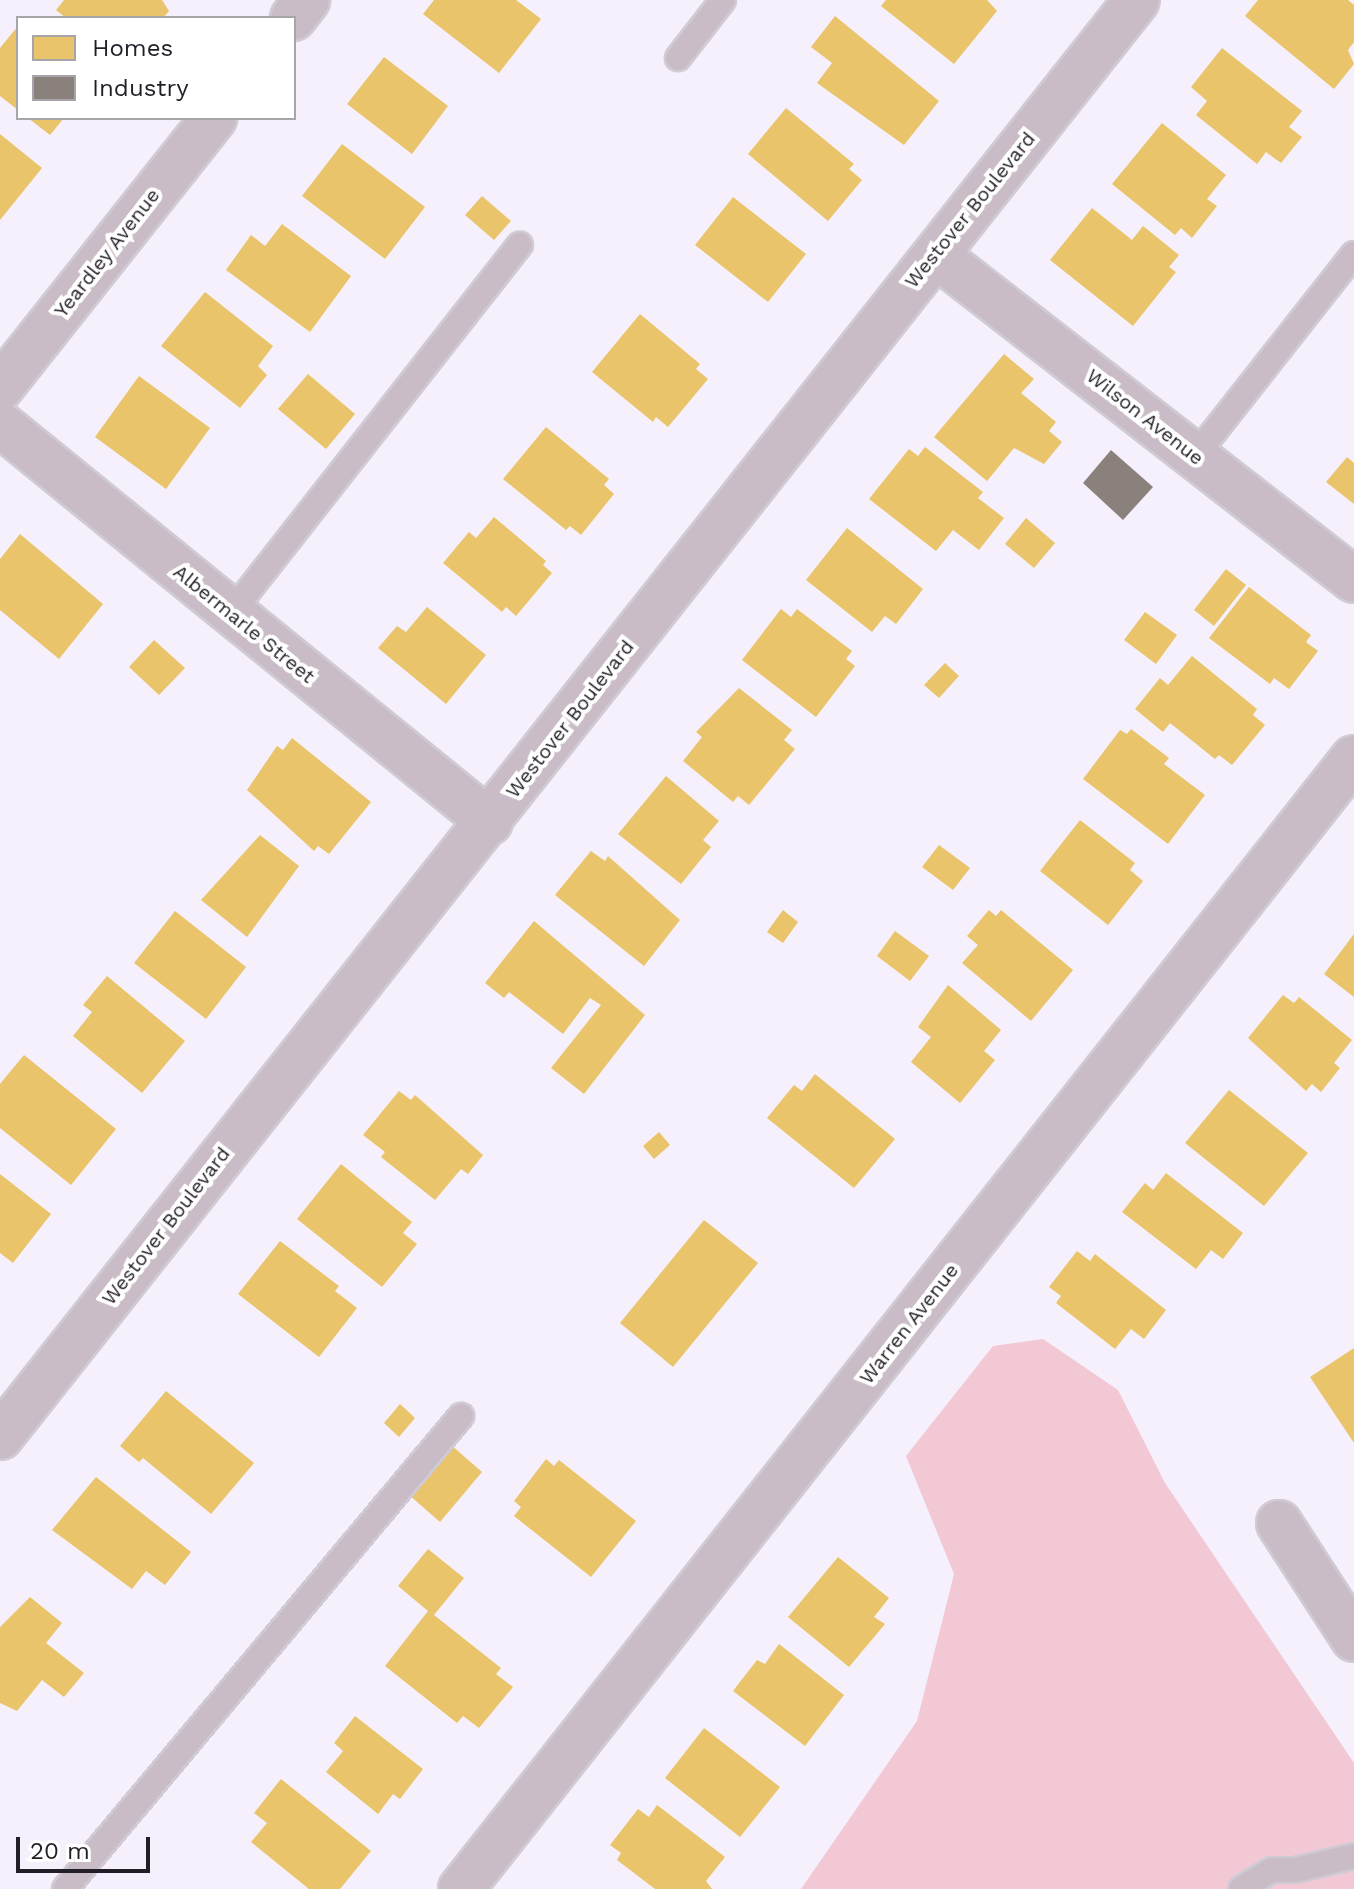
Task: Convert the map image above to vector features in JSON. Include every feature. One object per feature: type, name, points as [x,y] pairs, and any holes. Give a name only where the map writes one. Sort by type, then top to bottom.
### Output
[{"type":"street","points":[[295,16],[307,0]]},
{"type":"street","name":"Westover Boulevard","points":[[0,1437],[490,822],[892,304],[936,255],[1119,6]]},
{"type":"street","name":"Yeardley Avenue","points":[[0,388],[212,120]]},
{"type":"street","name":"Wilson Avenue","points":[[936,255],[1354,580]]},
{"type":"street","name":"Albermarle Street","points":[[0,424],[490,822]]},
{"type":"street","name":"Warren Avenue","points":[[461,1889],[1354,758]]},
{"type":"street","points":[[1279,1523],[1354,1639]]},
{"type":"lane","points":[[678,58],[723,0]]},
{"type":"lane","points":[[231,613],[520,245]]},
{"type":"lane","points":[[1195,456],[1354,254]]},
{"type":"lane","points":[[65,1889],[461,1416]]},
{"type":"lane","points":[[1241,1889],[1272,1870],[1295,1870],[1354,1856]]},
{"type":"shaded area","points":[[1043,1339],[1118,1390],[1165,1483],[1354,1763],[1354,1889],[801,1889],[917,1721],[954,1574],[906,1456],[993,1346]]},
{"type":"building: Homes","points":[[64,0],[162,0],[169,11],[165,16],[64,16],[56,10]]},
{"type":"building: Homes","points":[[434,0],[516,0],[541,19],[499,73],[423,14]]},
{"type":"building: Homes","points":[[886,0],[987,0],[997,11],[954,64],[881,6]]},
{"type":"building: Homes","points":[[1258,0],[1348,0],[1354,5],[1354,42],[1348,50],[1354,64],[1334,89],[1245,16]]},
{"type":"building: Homes","points":[[835,16],[939,101],[904,145],[817,83],[832,63],[811,47]]},
{"type":"building: Homes","points":[[16,28],[16,108],[0,96],[0,48]]},
{"type":"building: Homes","points":[[1222,48],[1302,111],[1289,127],[1302,137],[1281,163],[1266,152],[1257,164],[1196,115],[1207,101],[1191,87]]},
{"type":"building: Homes","points":[[384,57],[448,106],[412,154],[347,104]]},
{"type":"building: Homes","points":[[786,108],[854,164],[849,169],[862,180],[828,221],[748,154]]},
{"type":"building: Homes","points":[[31,120],[62,120],[50,135]]},
{"type":"building: Homes","points":[[1162,123],[1226,175],[1207,199],[1217,206],[1192,238],[1181,228],[1175,235],[1112,184]]},
{"type":"building: Homes","points":[[0,134],[42,168],[0,220]]},
{"type":"building: Homes","points":[[342,144],[425,207],[385,259],[302,196]]},
{"type":"building: Homes","points":[[482,196],[511,221],[494,240],[465,215]]},
{"type":"building: Homes","points":[[733,197],[806,254],[768,302],[695,245]]},
{"type":"building: Homes","points":[[1092,208],[1132,240],[1143,226],[1179,255],[1169,267],[1176,272],[1133,326],[1050,260]]},
{"type":"building: Homes","points":[[282,224],[351,276],[310,332],[226,270],[251,235],[265,246]]},
{"type":"building: Homes","points":[[205,292],[273,346],[258,366],[267,375],[240,408],[161,346]]},
{"type":"building: Homes","points":[[640,314],[700,364],[696,369],[708,379],[668,427],[656,417],[653,422],[592,372]]},
{"type":"building: Homes","points":[[1004,354],[1034,379],[1021,393],[1056,422],[1049,431],[1062,442],[1044,464],[1014,448],[987,481],[934,437]]},
{"type":"building: Homes","points":[[308,374],[355,414],[326,449],[278,409]]},
{"type":"building: Homes","points":[[139,376],[210,428],[166,489],[95,437]]},
{"type":"building: Homes","points":[[546,427],[609,479],[604,485],[614,494],[581,535],[570,526],[566,530],[503,479]]},
{"type":"building: Homes","points":[[925,447],[983,492],[978,498],[1004,518],[979,550],[953,530],[936,551],[869,499],[909,449],[918,456]]},
{"type":"building: Homes","points":[[1347,457],[1354,463],[1354,504],[1326,482]]},
{"type":"building: Homes","points":[[494,517],[546,561],[543,565],[552,573],[516,616],[506,607],[502,612],[443,563],[469,532],[476,538]]},
{"type":"building: Homes","points":[[1026,518],[1055,543],[1034,568],[1005,544]]},
{"type":"building: Homes","points":[[847,528],[923,589],[896,624],[885,616],[872,632],[806,580]]},
{"type":"building: Homes","points":[[20,534],[103,604],[59,659],[0,610],[0,559]]},
{"type":"building: Homes","points":[[1226,569],[1246,585],[1214,626],[1194,610]]},
{"type":"building: Homes","points":[[1249,587],[1311,635],[1306,642],[1318,651],[1289,689],[1274,678],[1270,684],[1209,638]]},
{"type":"building: Homes","points":[[427,607],[486,655],[446,704],[378,648],[397,626],[406,632]]},
{"type":"building: Homes","points":[[781,609],[791,617],[797,609],[852,651],[846,659],[855,666],[816,717],[742,660]]},
{"type":"building: Homes","points":[[1145,612],[1177,635],[1156,664],[1124,640]]},
{"type":"building: Homes","points":[[154,640],[185,668],[159,695],[129,667]]},
{"type":"building: Homes","points":[[1192,656],[1257,709],[1253,715],[1265,725],[1232,765],[1219,755],[1215,759],[1170,723],[1163,732],[1135,709],[1160,678],[1168,685]]},
{"type":"building: Homes","points":[[945,663],[959,676],[939,698],[924,685]]},
{"type":"building: Homes","points":[[739,688],[792,730],[784,740],[795,749],[749,805],[738,796],[733,802],[683,761],[702,737],[696,732]]},
{"type":"building: Homes","points":[[1131,729],[1169,758],[1164,764],[1205,795],[1168,844],[1083,779],[1120,730],[1127,734]]},
{"type":"building: Homes","points":[[292,738],[371,802],[329,854],[318,846],[314,851],[247,790],[277,746],[283,750]]},
{"type":"building: Homes","points":[[666,776],[719,821],[703,840],[711,847],[681,884],[618,834]]},
{"type":"building: Homes","points":[[1080,820],[1135,863],[1130,870],[1143,881],[1108,925],[1040,871]]},
{"type":"building: Homes","points":[[260,835],[299,866],[247,937],[201,900]]},
{"type":"building: Homes","points":[[939,845],[970,868],[953,890],[922,867]]},
{"type":"building: Homes","points":[[591,851],[605,861],[608,856],[680,920],[644,966],[555,895]]},
{"type":"building: Homes","points":[[783,910],[798,922],[783,943],[767,932]]},
{"type":"building: Homes","points":[[989,910],[996,916],[1001,910],[1073,970],[1031,1021],[962,963],[978,945],[967,936]]},
{"type":"building: Homes","points":[[175,911],[246,967],[206,1019],[134,963]]},
{"type":"building: Homes","points":[[534,921],[645,1015],[584,1094],[551,1068],[601,1005],[590,998],[563,1034],[509,992],[504,998],[485,983]]},
{"type":"building: Homes","points":[[895,931],[929,956],[910,981],[877,956]]},
{"type":"building: Homes","points":[[1354,934],[1354,997],[1324,974]]},
{"type":"building: Homes","points":[[107,976],[185,1041],[142,1093],[73,1036],[92,1012],[83,1005]]},
{"type":"building: Homes","points":[[948,985],[1001,1030],[984,1051],[995,1060],[960,1103],[911,1062],[931,1037],[918,1027]]},
{"type":"building: Homes","points":[[1283,995],[1294,1003],[1299,997],[1352,1040],[1334,1063],[1340,1068],[1321,1092],[1312,1084],[1306,1091],[1248,1038]]},
{"type":"building: Homes","points":[[24,1055],[116,1129],[71,1185],[0,1128],[0,1084]]},
{"type":"building: Homes","points":[[815,1074],[895,1139],[854,1188],[767,1118],[794,1085],[802,1091]]},
{"type":"building: Homes","points":[[1229,1090],[1308,1153],[1264,1206],[1185,1143]]},
{"type":"building: Homes","points":[[399,1091],[411,1100],[415,1095],[483,1155],[468,1174],[461,1169],[435,1200],[381,1157],[385,1152],[363,1135]]},
{"type":"building: Homes","points":[[659,1132],[670,1145],[654,1159],[643,1146]]},
{"type":"building: Homes","points":[[341,1164],[412,1222],[403,1233],[417,1244],[382,1287],[297,1219]]},
{"type":"building: Homes","points":[[1166,1173],[1243,1233],[1223,1259],[1211,1250],[1196,1269],[1122,1212],[1145,1183],[1153,1190]]},
{"type":"building: Homes","points":[[0,1174],[51,1214],[13,1263],[0,1253]]},
{"type":"building: Homes","points":[[704,1220],[758,1263],[673,1367],[620,1323]]},
{"type":"building: Homes","points":[[280,1241],[339,1286],[335,1291],[357,1308],[319,1357],[238,1294]]},
{"type":"building: Homes","points":[[1077,1251],[1090,1261],[1095,1254],[1166,1310],[1144,1339],[1131,1329],[1115,1349],[1056,1303],[1061,1296],[1049,1287]]},
{"type":"building: Homes","points":[[1354,1348],[1354,1443],[1310,1377]]},
{"type":"building: Homes","points":[[166,1391],[254,1463],[211,1514],[143,1458],[139,1462],[120,1446]]},
{"type":"building: Homes","points":[[400,1404],[415,1418],[399,1437],[384,1423]]},
{"type":"building: Homes","points":[[451,1445],[482,1472],[440,1522],[409,1495]]},
{"type":"building: Homes","points":[[546,1459],[554,1466],[559,1460],[636,1521],[591,1577],[514,1516],[521,1507],[514,1501]]},
{"type":"building: Homes","points":[[96,1477],[191,1552],[165,1585],[146,1571],[132,1589],[52,1530]]},
{"type":"building: Homes","points":[[428,1549],[464,1578],[434,1615],[501,1668],[496,1674],[513,1687],[479,1728],[463,1716],[457,1723],[385,1666],[428,1611],[398,1586]]},
{"type":"building: Homes","points":[[838,1557],[889,1598],[874,1617],[885,1624],[849,1667],[788,1617]]},
{"type":"building: Homes","points":[[30,1597],[62,1623],[46,1643],[84,1673],[64,1697],[42,1680],[17,1711],[0,1703],[0,1627]]},
{"type":"building: Homes","points":[[779,1644],[844,1695],[805,1746],[733,1691],[757,1660],[765,1664]]},
{"type":"building: Homes","points":[[355,1716],[423,1769],[400,1799],[393,1794],[378,1814],[326,1772],[343,1751],[334,1743]]},
{"type":"building: Homes","points":[[704,1728],[780,1787],[740,1837],[665,1778]]},
{"type":"building: Homes","points":[[281,1779],[371,1851],[340,1889],[309,1889],[251,1842],[267,1823],[254,1813]]},
{"type":"building: Homes","points":[[657,1805],[725,1857],[706,1881],[712,1889],[655,1889],[617,1860],[621,1853],[610,1845],[638,1809],[649,1817]]},
{"type":"building: Industry","points":[[1111,450],[1153,487],[1123,520],[1083,483]]}]
